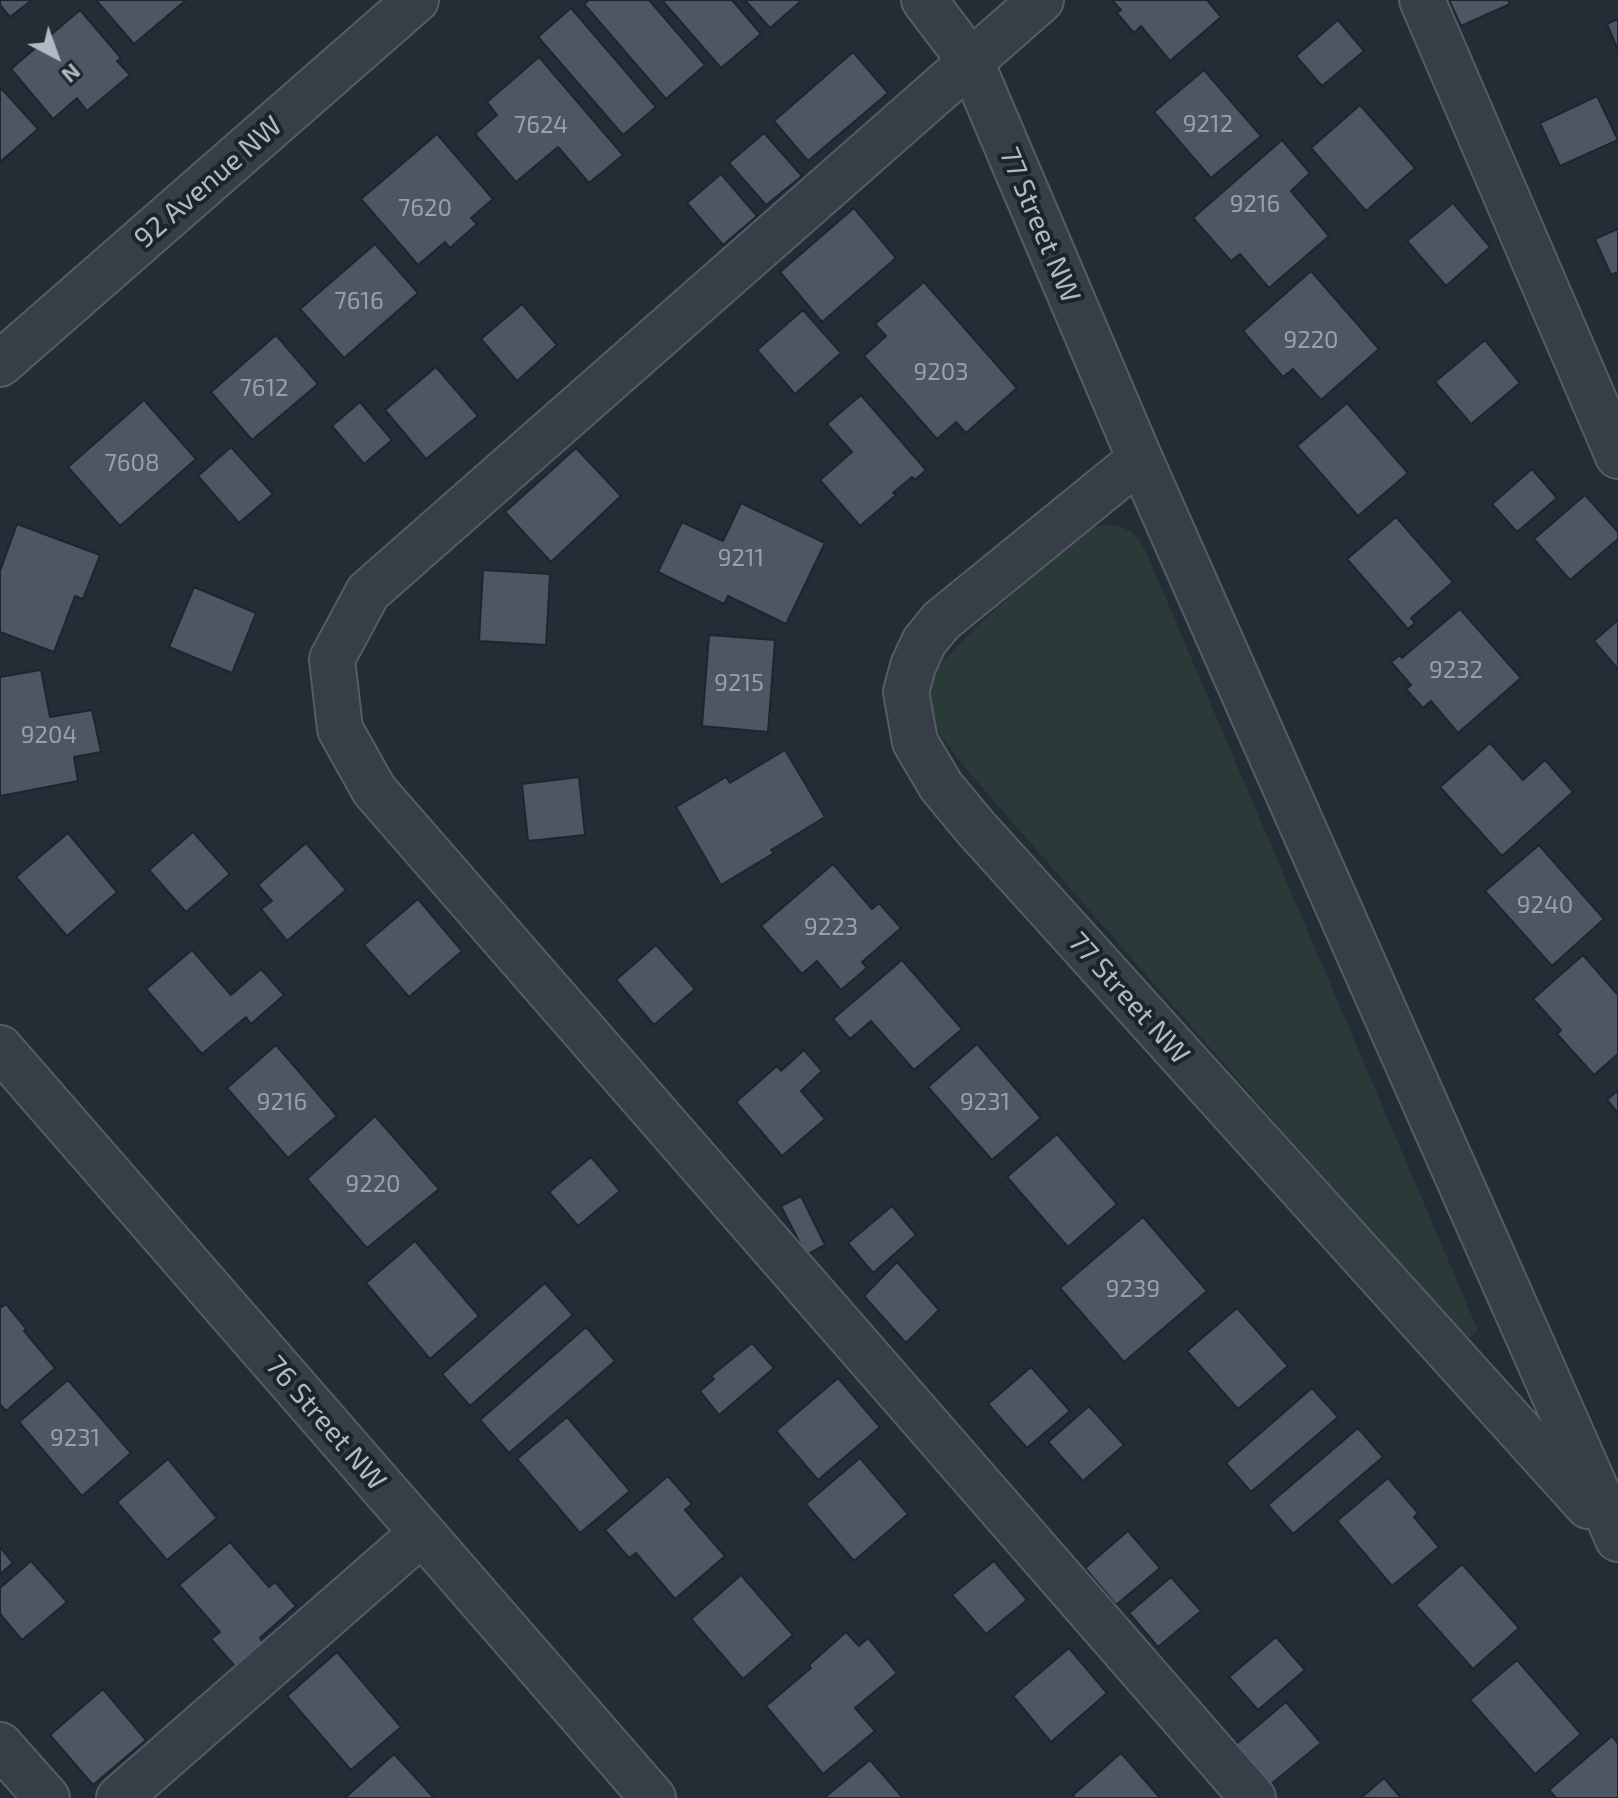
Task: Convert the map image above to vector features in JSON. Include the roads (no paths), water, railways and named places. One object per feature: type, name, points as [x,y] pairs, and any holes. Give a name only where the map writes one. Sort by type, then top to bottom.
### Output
[{"type":"street","name":"92 Avenue NW","points":[[0,364],[416,0]]},
{"type":"street","name":"77 Street NW","points":[[924,0],[971,62],[1140,459],[1616,1537]]},
{"type":"street","points":[[1041,0],[368,592],[332,659],[340,729],[374,790],[1253,1798]]},
{"type":"street","points":[[1422,0],[1618,456]]},
{"type":"street","name":"77 Street NW","points":[[1140,459],[941,621],[924,642],[906,692],[915,742],[941,786],[975,827],[1616,1537]]},
{"type":"street","name":"76 Street NW","points":[[0,1048],[653,1798]]},
{"type":"street","points":[[119,1798],[422,1533]]},
{"type":"street","points":[[0,1745],[47,1798]]}]
